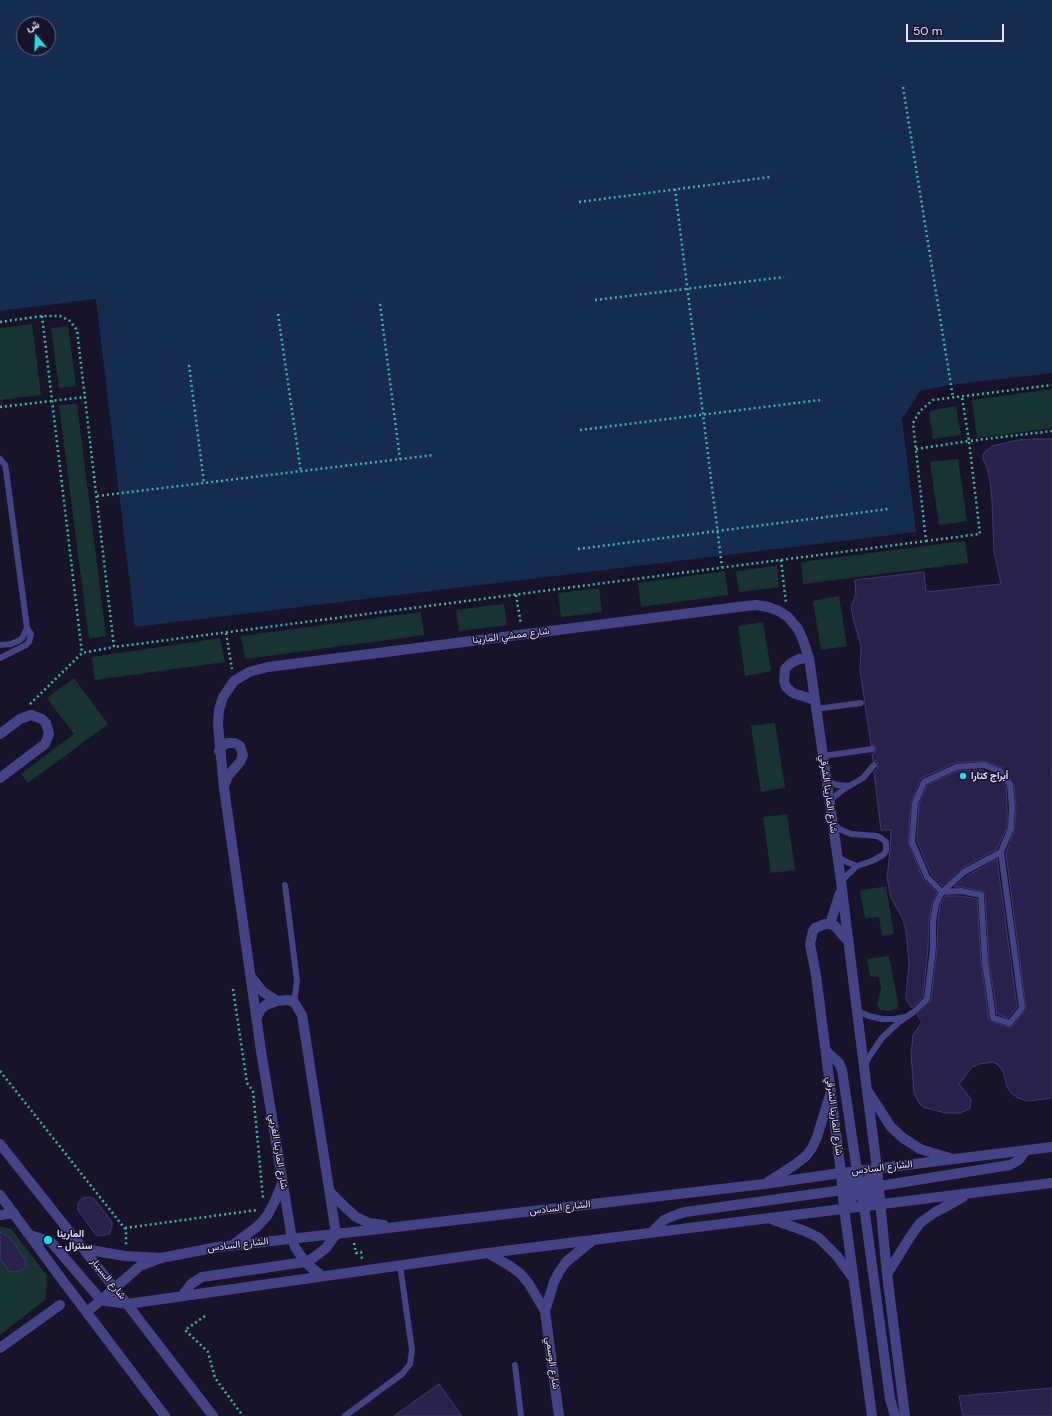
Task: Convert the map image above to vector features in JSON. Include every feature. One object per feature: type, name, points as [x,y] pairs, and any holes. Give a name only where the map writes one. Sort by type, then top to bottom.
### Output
[{"type":"street","name":"شارع ممشي المارينا","points":[[234,681],[249,672],[268,667],[710,610],[756,605],[779,611],[788,617]]},
{"type":"street","name":"شارع المارينا الشرقي","points":[[788,617],[798,629],[809,658],[816,704],[858,1011],[905,1416]]},
{"type":"street","points":[[809,658],[799,659],[791,663],[785,670],[784,680],[786,687],[792,693],[816,704]]},
{"type":"street","name":"شارع المارينا الغربي","points":[[234,681],[223,697],[219,710],[219,751],[252,978],[261,1051],[292,1239],[295,1247],[305,1262],[322,1276]]},
{"type":"street","points":[[0,734],[26,716],[37,716],[46,723],[49,734],[45,744],[0,778]]},
{"type":"street","points":[[219,751],[228,742],[235,743],[240,746],[243,755],[240,762],[228,776],[224,788]]},
{"type":"street","name":"شارع المارينا الشرقي","points":[[841,885],[830,924],[825,924],[816,928],[811,937],[810,944],[816,975],[826,1051],[844,1208],[872,1416]]},
{"type":"street","points":[[830,924],[840,929],[848,942]]},
{"type":"street","points":[[252,978],[263,992],[277,1001]]},
{"type":"street","points":[[183,1295],[191,1284],[208,1275],[305,1262],[323,1251],[336,1234],[302,1015],[294,1002],[288,1000],[277,1001],[266,1005],[261,1009],[257,1017]]},
{"type":"street","points":[[826,1051],[839,1063],[842,1070],[857,1171],[864,1206],[890,1399],[896,1416]]},
{"type":"street","points":[[867,1090],[891,1127],[903,1138],[920,1149],[956,1159]]},
{"type":"street","points":[[764,1184],[806,1156],[812,1148],[817,1137],[831,1091]]},
{"type":"street","name":"شارع السينار","points":[[0,1144],[84,1249],[213,1416]]},
{"type":"street","name":"الشارع السادس","points":[[87,1312],[140,1266],[161,1258],[231,1246],[764,1184],[877,1168],[1052,1147]]},
{"type":"street","points":[[650,1233],[664,1220],[685,1212],[843,1190],[861,1189],[878,1185],[1010,1165],[1019,1160],[1026,1150]]},
{"type":"street","points":[[844,1208],[877,1168]]},
{"type":"street","points":[[841,1173],[880,1204]]},
{"type":"street","points":[[231,1246],[258,1226],[267,1216],[283,1181]]},
{"type":"street","points":[[30,1235],[51,1242],[101,1300],[127,1304],[488,1253],[1052,1183]]},
{"type":"street","points":[[330,1192],[356,1217],[369,1223],[393,1227]]},
{"type":"street","points":[[888,1274],[920,1223],[943,1207],[971,1193]]},
{"type":"street","points":[[0,1195],[166,1416]]},
{"type":"street","points":[[0,1215],[14,1213]]},
{"type":"street","points":[[769,1219],[805,1231],[819,1238],[837,1256],[854,1279]]},
{"type":"street","name":"شارع الوسمي","points":[[545,1310],[554,1282],[559,1272],[566,1262],[593,1240]]},
{"type":"street","points":[[84,1249],[125,1256],[161,1258]]},
{"type":"street","name":"شارع الوسمي","points":[[488,1253],[521,1274],[530,1284],[545,1310],[559,1416]]},
{"type":"street","points":[[0,1348],[60,1305]]},
{"type":"lane","points":[[0,459],[5,465],[6,470],[26,628],[23,637],[20,640],[11,644],[0,645]]},
{"type":"lane","points":[[0,658],[29,642],[31,634],[26,628]]},
{"type":"lane","points":[[816,704],[861,703]]},
{"type":"lane","points":[[823,756],[872,749]]},
{"type":"lane","points":[[830,801],[849,786],[863,778],[874,765]]},
{"type":"lane","points":[[984,765],[1000,771],[1010,786],[1012,807],[1010,828],[1001,852],[1022,1008],[1010,1023],[993,1018],[985,962],[980,895],[961,891],[942,892],[927,877],[912,842],[916,803],[924,782],[956,767],[984,765]]},
{"type":"lane","points":[[826,781],[837,785],[849,786]]},
{"type":"lane","points":[[832,819],[839,829],[844,832],[850,834],[877,836],[886,842]]},
{"type":"lane","points":[[841,885],[857,866],[872,861],[883,855],[886,851],[886,842],[891,837]]},
{"type":"lane","points":[[865,1067],[869,1057],[882,1038],[899,1022],[914,1012],[927,999],[933,948],[933,922],[936,904],[942,892],[964,872],[1001,852]]},
{"type":"lane","points":[[837,856],[857,866]]},
{"type":"lane","points":[[285,885],[297,981],[294,1002]]},
{"type":"lane","points":[[858,1011],[869,1016],[882,1019],[908,1016]]},
{"type":"lane","points":[[345,1416],[402,1374],[410,1364],[412,1350],[400,1265]]},
{"type":"lane","points":[[515,1365],[521,1416]]},
{"type":"path","points":[[903,87],[952,398]]},
{"type":"path","points":[[579,202],[770,177]]},
{"type":"path","points":[[675,189],[722,568]]},
{"type":"path","points":[[595,300],[784,277]]},
{"type":"path","points":[[380,304],[400,459]]},
{"type":"path","points":[[278,314],[301,472]]},
{"type":"path","points":[[0,322],[42,316],[60,316],[70,321],[77,330],[114,647]]},
{"type":"path","points":[[42,316],[82,654]]},
{"type":"path","points":[[189,366],[204,483]]},
{"type":"path","points":[[926,541],[913,423],[920,411],[933,400],[1052,385]]},
{"type":"path","points":[[0,407],[85,396]]},
{"type":"path","points":[[26,716],[28,706],[82,654],[114,647],[980,534],[962,397]]},
{"type":"path","points":[[580,430],[820,400]]},
{"type":"path","points":[[916,448],[1052,431]]},
{"type":"path","points":[[97,496],[434,455]]},
{"type":"path","points":[[578,549],[888,509]]},
{"type":"path","points":[[781,560],[788,617]]},
{"type":"path","points":[[516,594],[522,634]]},
{"type":"path","points":[[226,632],[234,681]]},
{"type":"path","points":[[233,989],[247,1083],[253,1092],[263,1198],[262,1203]]},
{"type":"path","points":[[0,1071],[125,1228],[125,1256]]},
{"type":"path","points":[[125,1228],[253,1212],[260,1209]]},
{"type":"path","points":[[353,1232],[356,1253],[361,1252],[363,1270]]},
{"type":"path","points":[[205,1316],[185,1330],[208,1352],[215,1378],[242,1416]]},
{"type":"green space","points":[[32,324],[41,395],[0,400],[0,328]]},
{"type":"green space","points":[[68,326],[76,386],[59,388],[51,328]]},
{"type":"green space","points":[[1052,389],[1052,428],[977,438],[972,400]]},
{"type":"green space","points":[[77,404],[106,636],[89,639],[59,405]]},
{"type":"green space","points":[[956,406],[961,435],[933,439],[929,411]]},
{"type":"green space","points":[[958,459],[967,521],[939,525],[930,462]]},
{"type":"green space","points":[[965,541],[968,563],[803,584],[801,562]]},
{"type":"green space","points":[[777,566],[779,587],[739,592],[736,571]]},
{"type":"green space","points":[[725,571],[728,595],[641,607],[638,583]]},
{"type":"green space","points":[[599,588],[602,612],[561,617],[558,593]]},
{"type":"green space","points":[[839,596],[847,646],[821,650],[813,601]]},
{"type":"green space","points":[[504,604],[507,625],[459,631],[456,610]]},
{"type":"green space","points":[[421,612],[424,635],[245,659],[241,636]]},
{"type":"green space","points":[[763,622],[771,671],[745,676],[738,626]]},
{"type":"green space","points":[[220,638],[225,662],[95,680],[92,657]]},
{"type":"green space","points":[[74,678],[108,724],[28,783],[21,774],[74,734],[47,698]]},
{"type":"green space","points":[[775,723],[785,788],[761,792],[751,726]]},
{"type":"green space","points":[[787,814],[795,870],[771,873],[763,817]]},
{"type":"green space","points":[[886,886],[894,934],[882,936],[879,917],[865,919],[860,891]]},
{"type":"green space","points":[[889,956],[898,1003],[897,1008],[889,1011],[880,1010],[877,1004],[881,988],[879,977],[870,976],[867,959]]},
{"type":"green space","points":[[0,1226],[11,1229],[47,1275],[46,1299],[0,1335]]},
{"type":"water","points":[[0,0],[1052,0],[1052,373],[950,385],[920,391],[902,419],[916,532],[135,627],[96,299],[0,311]]},
{"type":"building","name":"أبراج كتارا","points":[[1052,439],[1052,1098],[1028,1101],[1018,1098],[1011,1093],[1007,1087],[1003,1071],[993,1062],[979,1064],[972,1067],[959,1084],[971,1099],[970,1108],[961,1113],[945,1113],[923,1107],[919,1103],[914,1093],[911,1054],[913,1035],[922,1022],[917,1015],[931,1000],[940,905],[945,896],[961,896],[977,899],[981,962],[989,1021],[1012,1027],[1026,1009],[1006,853],[1015,828],[1016,807],[1014,785],[1003,768],[984,761],[954,763],[920,780],[911,802],[908,842],[923,879],[937,893],[932,903],[929,921],[923,997],[912,1008],[906,1000],[909,964],[906,930],[902,917],[891,898],[887,877],[891,830],[881,830],[874,772],[878,768],[878,764],[877,761],[873,761],[872,754],[876,749],[875,746],[871,745],[860,670],[861,646],[851,606],[856,595],[855,580],[924,572],[926,592],[1001,584],[994,552],[990,481],[983,459],[983,454],[992,446],[1018,440]]},
{"type":"building","points":[[983,770],[997,775],[1006,787],[1007,827],[997,849],[962,868],[942,886],[931,874],[917,841],[919,804],[927,785],[957,771]]},
{"type":"building","points":[[997,859],[1017,1007],[1008,1018],[997,1014],[989,962],[985,893],[962,887],[954,887],[967,876]]},
{"type":"building","points":[[90,1197],[95,1200],[112,1222],[112,1228],[109,1234],[101,1236],[96,1235],[78,1210],[78,1204],[82,1198]]},
{"type":"building","points":[[0,1232],[9,1237],[25,1259],[26,1265],[22,1270],[15,1272],[9,1271],[0,1258]]},
{"type":"building","points":[[439,1384],[462,1416],[394,1416]]},
{"type":"building","points":[[1052,1388],[1052,1416],[963,1416],[959,1396]]},
{"type":"place","name":"أبراج كتارا","points":[[963,776]]},
{"type":"place","name":"المارينا - سنترال","points":[[48,1240]]}]
